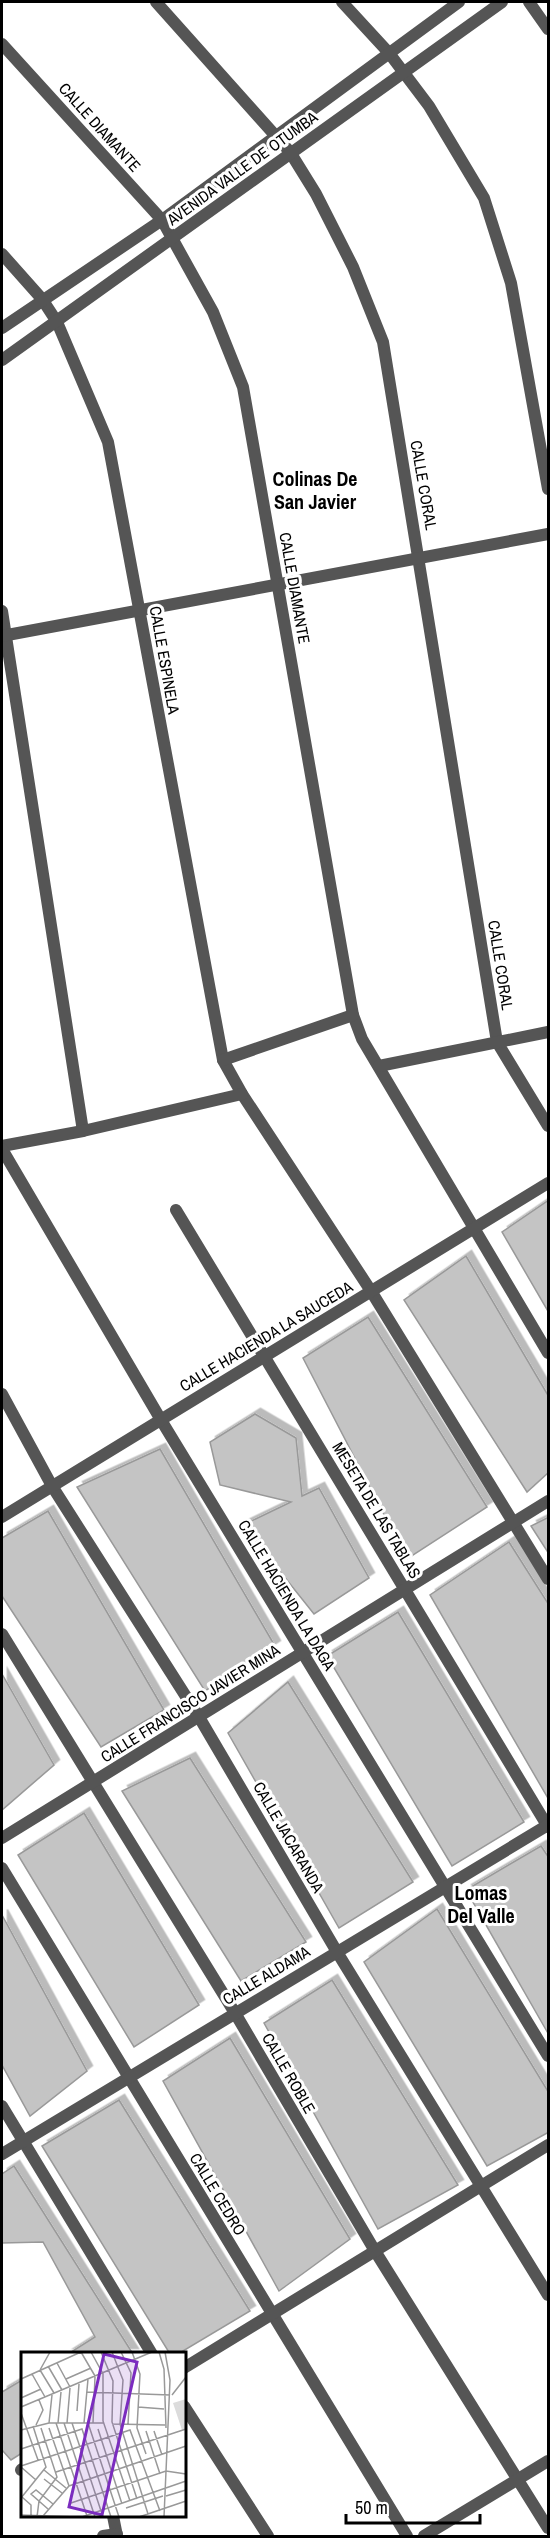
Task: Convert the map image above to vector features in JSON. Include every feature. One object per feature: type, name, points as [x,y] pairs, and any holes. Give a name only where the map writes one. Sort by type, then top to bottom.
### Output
[{"type":"street","name":"CALLE CORAL","points":[[156,2],[291,152],[316,194],[353,267],[383,342],[497,1042]]},
{"type":"street","points":[[342,2],[389,53],[429,106],[484,198],[512,283],[549,489]]},
{"type":"street","name":"AVENIDA VALLE DE OTUMBA","points":[[2,328],[162,220],[459,2]]},
{"type":"street","name":"AVENIDA VALLE DE OTUMBA","points":[[2,360],[502,2]]},
{"type":"street","points":[[529,2],[549,29]]},
{"type":"street","name":"CALLE DIAMANTE","points":[[2,44],[162,220],[213,312],[243,387],[353,1015],[362,1039],[549,1353]]},
{"type":"street","name":"CALLE ESPINELA","points":[[2,254],[42,299],[57,322],[108,442],[223,1060],[242,1094],[371,1291],[549,1579]]},
{"type":"street","points":[[4,635],[549,534]]},
{"type":"street","points":[[2,611],[83,1131]]},
{"type":"street","points":[[223,1060],[353,1015]]},
{"type":"street","points":[[379,1066],[549,1032]]},
{"type":"street","points":[[497,1042],[549,1125]]},
{"type":"street","points":[[2,1148],[242,1094]]},
{"type":"street","name":"CALLE HACIENDA LA DAGA","points":[[2,1148],[161,1420],[549,2056]]},
{"type":"street","name":"CALLE HACIENDA LA SAUCEDA","points":[[2,1517],[549,1183]]},
{"type":"street","name":"MESETA DE LAS TABLAS","points":[[176,1210],[548,1826]]},
{"type":"street","name":"CALLE JACARANDA","points":[[2,1395],[52,1486],[199,1717],[337,1952],[549,2295]]},
{"type":"street","name":"CALLE FRANCISCO JAVIER MINA","points":[[2,1838],[549,1501]]},
{"type":"street","name":"CALLE ROBLE","points":[[2,1634],[235,2013],[375,2251],[549,2528]]},
{"type":"street","name":"CALLE ALDAMA","points":[[2,2154],[548,1826]]},
{"type":"street","name":"CALLE CEDRO","points":[[2,1868],[407,2536]]},
{"type":"street","points":[[2,2106],[151,2352]]},
{"type":"street","points":[[186,2367],[549,2145]]},
{"type":"street","points":[[186,2409],[268,2536]]},
{"type":"street","points":[[424,2536],[549,2461]]},
{"type":"street","points":[[103,2536],[117,2535],[113,2517]]},
{"type":"building","points":[[549,1200],[549,1313],[502,1232]]},
{"type":"building","points":[[466,1256],[549,1397],[549,1472],[527,1492],[404,1300]]},
{"type":"building","points":[[368,1317],[487,1507],[407,1559],[303,1358]]},
{"type":"building","points":[[255,1414],[296,1438],[302,1496],[319,1488],[369,1578],[314,1614],[243,1525],[291,1502],[220,1485],[210,1442]]},
{"type":"building","points":[[160,1449],[275,1646],[205,1691],[77,1487]]},
{"type":"building","points":[[48,1511],[164,1710],[101,1747],[2,1596],[2,1538]]},
{"type":"building","points":[[549,1517],[549,1554],[531,1526]]},
{"type":"building","points":[[509,1542],[549,1605],[549,1800],[430,1595]]},
{"type":"building","points":[[398,1612],[524,1822],[452,1866],[327,1656]]},
{"type":"building","points":[[2,1674],[54,1765],[2,1810]]},
{"type":"building","points":[[288,1682],[413,1882],[339,1928],[228,1733]]},
{"type":"building","points":[[190,1758],[306,1942],[241,1981],[122,1791]]},
{"type":"building","points":[[84,1813],[199,2005],[134,2047],[18,1855]]},
{"type":"building","points":[[541,1846],[549,1858],[549,2035],[466,1890]]},
{"type":"building","points":[[437,1909],[549,2093],[549,2132],[487,2166],[364,1962]]},
{"type":"building","points":[[2,1915],[87,2071],[30,2116],[2,2065]]},
{"type":"building","points":[[332,1980],[458,2185],[378,2229],[264,2023]]},
{"type":"building","points":[[230,2038],[350,2239],[279,2291],[163,2081]]},
{"type":"building","points":[[119,2100],[250,2311],[181,2352],[169,2352],[42,2146]]},
{"type":"building","points":[[14,2166],[132,2352],[71,2352],[95,2337],[43,2242],[2,2243],[2,2174]]},
{"type":"building","points":[[21,2381],[21,2454],[11,2460],[2,2450],[2,2392]]},
{"type":"district","name":"Colinas De San Javier","points":[[315,490]]},
{"type":"district","name":"Lomas Del Valle","points":[[481,1904]]}]
